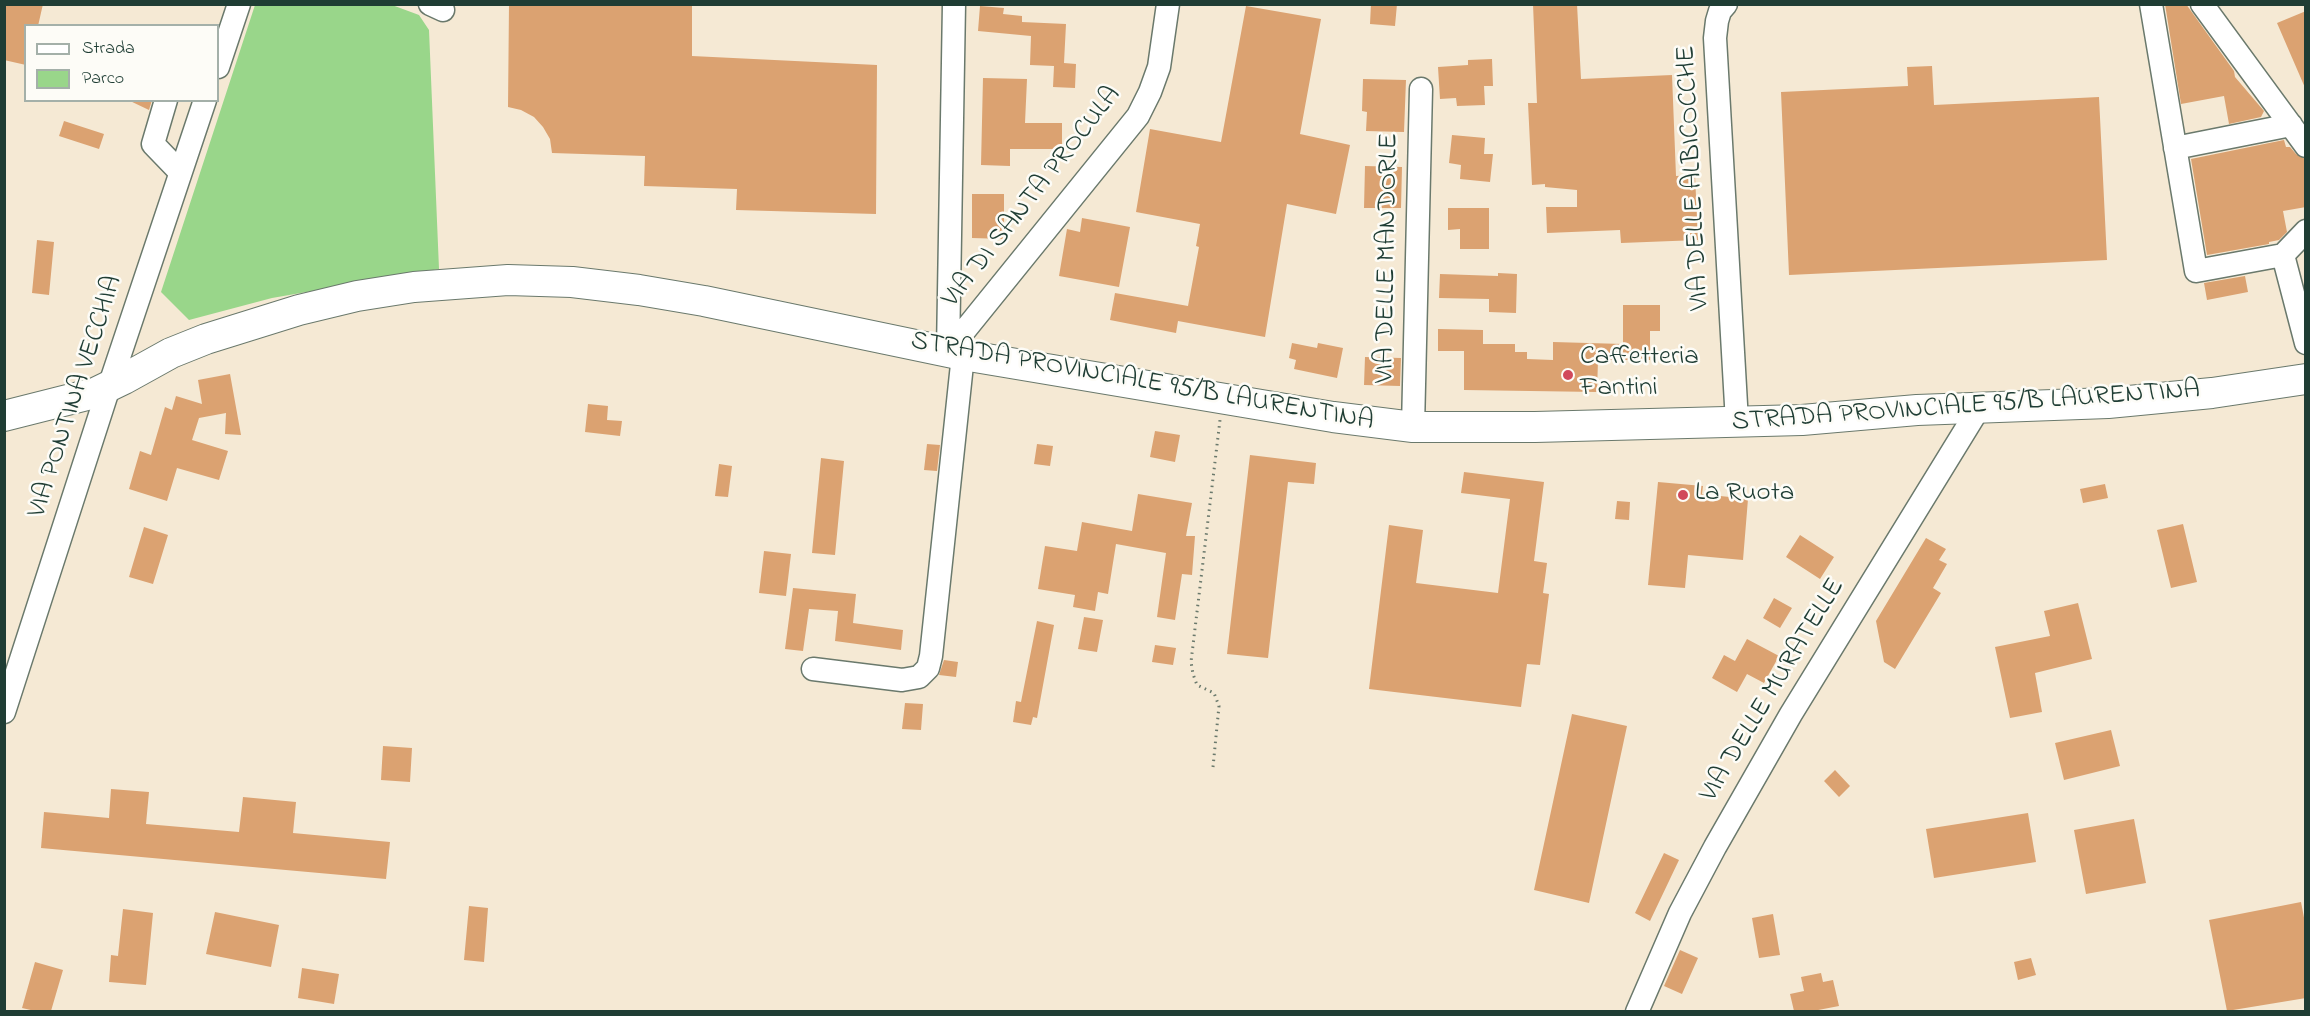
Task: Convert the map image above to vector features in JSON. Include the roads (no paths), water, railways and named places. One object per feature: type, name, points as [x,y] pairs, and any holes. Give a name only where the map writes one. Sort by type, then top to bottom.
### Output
[{"type":"main road","name":"STRADA PROVINCIALE 95/B LAURENTINA","points":[[4,416],[81,397],[109,387],[189,345],[268,318],[386,291],[475,282],[542,281],[608,285],[704,301],[956,353],[1333,417],[1413,427],[1737,423],[1917,410],[2108,403],[2233,390],[2306,379]]},
{"type":"street","points":[[813,669],[902,680],[919,677],[928,668],[932,645],[956,353],[954,4]]},
{"type":"street","name":"VIA DI SANTA PROCULA","points":[[956,353],[1138,116],[1157,74],[1168,4]]},
{"type":"street","name":"VIA DELLE ALBICOCCHE","points":[[1726,4],[1720,11],[1715,38],[1737,423]]},
{"type":"street","points":[[2151,4],[2196,271],[2283,255],[2306,231]]},
{"type":"street","points":[[2202,4],[2306,146]]},
{"type":"street","points":[[219,63],[230,15]]},
{"type":"street","name":"VIA DELLE MANDORLE","points":[[1413,427],[1421,89]]},
{"type":"street","points":[[165,102],[153,144],[180,172]]},
{"type":"street","name":"VIA PONTINA VECCHIA","points":[[4,712],[204,102]]},
{"type":"street","points":[[2175,148],[2290,125]]},
{"type":"street","points":[[2283,255],[2306,343]]},
{"type":"street","name":"VIA DELLE MURATELLE","points":[[1637,1011],[1680,913],[1726,827],[1797,703],[1979,408]]},
{"type":"place","name":"Caffetteria Fantini","points":[[1568,375]]},
{"type":"place","name":"La Ruota","points":[[1683,495]]}]
